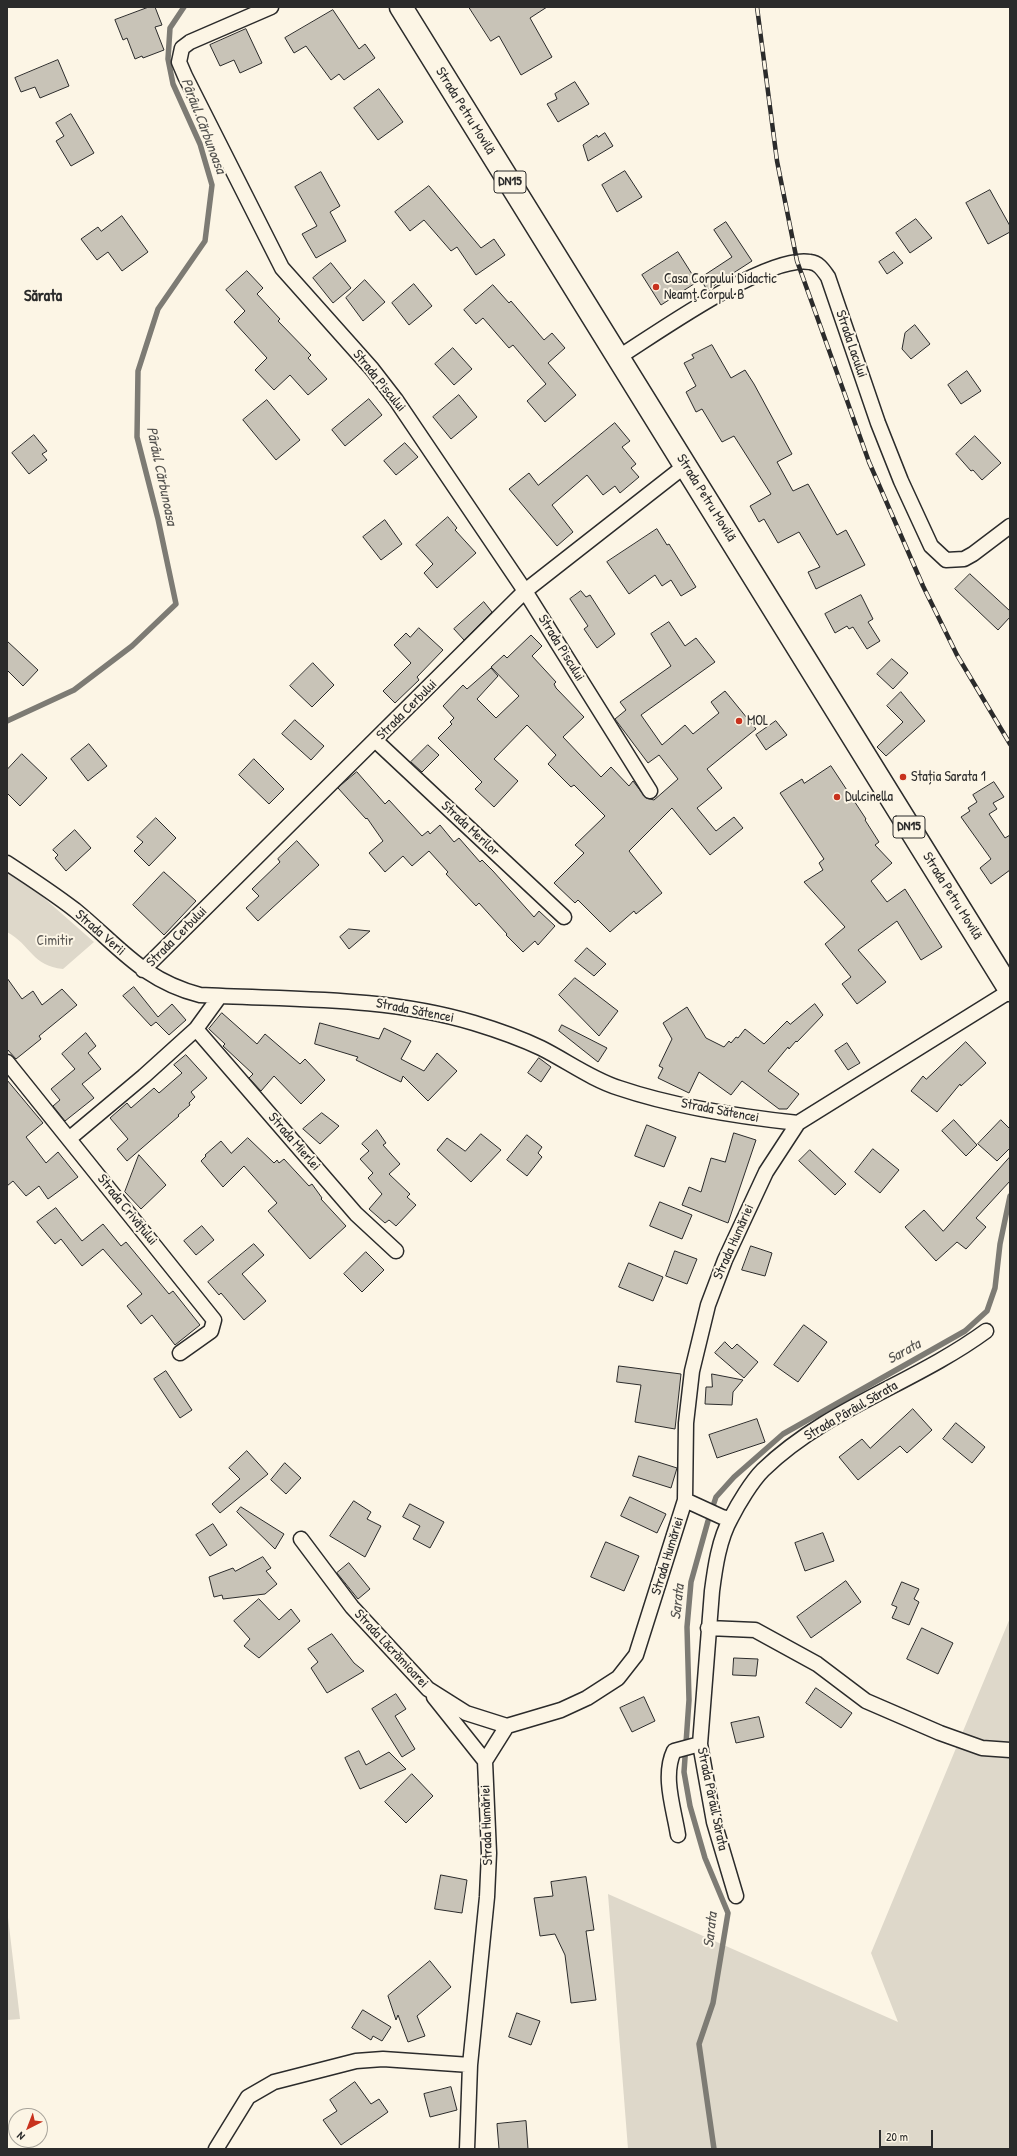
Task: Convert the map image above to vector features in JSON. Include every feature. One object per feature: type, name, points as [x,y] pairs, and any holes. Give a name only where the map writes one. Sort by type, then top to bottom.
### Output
[{"type":"main road","name":"Strada Petru Movilă","points":[[401,7],[1010,990]]},
{"type":"street","name":"Strada Piscului","points":[[271,7],[190,42],[182,48],[179,62],[282,268],[372,369],[396,400],[526,591],[650,790]]},
{"type":"street","name":"Strada Lacului","points":[[619,357],[738,284],[760,273],[776,266],[797,261],[811,262],[820,266],[828,277],[878,423],[900,481],[931,546],[946,560],[964,559],[1010,526]]},
{"type":"street","name":"Strada Cerbului","points":[[143,970],[526,591],[686,465]]},
{"type":"street","name":"Strada Merilor","points":[[376,741],[564,917]]},
{"type":"street","name":"Strada Verii","points":[[7,863],[76,911],[143,970],[161,982],[180,990],[200,995],[220,996]]},
{"type":"street","name":"Strada Humăriei","points":[[507,1726],[554,1712],[587,1698],[618,1678],[636,1655],[685,1500],[686,1423],[692,1371],[708,1305],[725,1260],[766,1172],[798,1123],[1010,990]]},
{"type":"street","points":[[70,1138],[144,1076],[196,1029],[220,996]]},
{"type":"street","name":"Strada Sătencei","points":[[220,996],[340,1000],[428,1011],[506,1034],[540,1048],[587,1074],[618,1088],[696,1107],[766,1120],[798,1123]]},
{"type":"street","name":"Strada Mierlei","points":[[196,1029],[356,1214],[396,1251]]},
{"type":"street","name":"Strada Crivățului","points":[[7,1062],[70,1138],[214,1320],[211,1332],[180,1353]]},
{"type":"street","name":"Strada Pârâul Sărata","points":[[736,1896],[714,1822],[697,1745],[715,1568],[726,1518],[762,1471],[793,1444],[830,1419],[961,1349],[986,1331]]},
{"type":"street","points":[[685,1500],[726,1518]]},
{"type":"street","name":"Strada Lăcrămioarei","points":[[301,1539],[352,1607],[428,1689],[466,1713],[507,1726]]},
{"type":"street","points":[[708,1628],[755,1630],[817,1664],[866,1701],[940,1733],[982,1748],[1010,1750]]},
{"type":"street","points":[[428,1689],[485,1761],[507,1726]]},
{"type":"street","points":[[678,1835],[669,1769],[671,1758],[674,1751],[697,1745]]},
{"type":"street","name":"Strada Humăriei","points":[[467,2149],[470,2065],[487,1897],[488,1853],[485,1761]]},
{"type":"street","points":[[216,2149],[248,2097],[274,2082],[356,2061],[384,2059],[470,2065]]},
{"type":"green space","name":"Cimitir","points":[[7,872],[36,891],[94,942],[63,969],[45,964],[32,954],[15,937],[7,932]]},
{"type":"green space","points":[[1010,1618],[1010,2149],[628,2149],[608,1894],[898,2022],[871,1953]]},
{"type":"green space","points":[[7,1909],[20,2019],[7,2020]]},
{"type":"building","points":[[149,7],[155,7],[162,25],[155,27],[164,50],[143,58],[142,56],[135,59],[127,38],[123,40],[115,20]]},
{"type":"building","points":[[469,7],[547,7],[530,18],[552,57],[521,75],[499,36],[491,41]]},
{"type":"building","points":[[333,10],[359,49],[365,44],[375,58],[344,80],[339,74],[331,80],[306,46],[294,53],[285,38]]},
{"type":"building","points":[[246,29],[262,63],[240,73],[234,60],[220,66],[210,45]]},
{"type":"building","points":[[58,60],[69,86],[40,98],[35,87],[21,92],[15,78]]},
{"type":"building","points":[[575,82],[589,104],[558,122],[547,104],[557,99],[555,94]]},
{"type":"building","points":[[379,89],[403,122],[378,140],[354,108]]},
{"type":"building","points":[[71,114],[94,153],[71,166],[56,141],[64,136],[56,123]]},
{"type":"building","points":[[605,133],[613,146],[588,161],[583,145],[597,135],[598,137]]},
{"type":"building","points":[[625,171],[642,197],[617,212],[602,185]]},
{"type":"building","points":[[321,172],[340,206],[330,212],[346,241],[316,258],[302,234],[317,226],[295,187]]},
{"type":"building","points":[[429,186],[481,248],[494,239],[505,255],[476,275],[457,247],[451,251],[424,220],[410,231],[395,212]]},
{"type":"building","points":[[990,190],[1010,226],[1010,232],[988,244],[966,203]]},
{"type":"building","points":[[122,216],[148,252],[122,271],[108,252],[97,260],[81,239],[98,227],[101,231]]},
{"type":"building","points":[[916,219],[932,238],[910,253],[896,233]]},
{"type":"building","points":[[726,222],[752,261],[707,290],[700,278],[732,257],[714,230]]},
{"type":"building","points":[[678,252],[697,282],[661,305],[642,275]]},
{"type":"building","points":[[894,252],[903,263],[887,274],[879,262]]},
{"type":"building","points":[[331,263],[351,288],[333,303],[313,278]]},
{"type":"building","points":[[247,271],[263,288],[257,294],[280,319],[278,321],[311,355],[308,358],[327,379],[308,395],[290,375],[274,390],[255,370],[267,358],[234,322],[245,311],[226,290]]},
{"type":"building","points":[[365,280],[385,302],[363,321],[346,298]]},
{"type":"building","points":[[414,284],[432,306],[409,325],[392,303]]},
{"type":"building","points":[[493,285],[509,303],[511,301],[544,340],[552,333],[565,348],[548,363],[576,395],[545,422],[527,401],[546,384],[513,345],[509,348],[483,318],[476,324],[464,310]]},
{"type":"building","points":[[915,325],[930,344],[911,359],[902,349],[905,333]]},
{"type":"building","points":[[712,345],[731,378],[745,370],[754,384],[792,454],[777,462],[793,491],[808,484],[837,535],[846,530],[865,565],[816,589],[808,572],[820,567],[799,532],[778,543],[764,519],[759,522],[750,506],[771,494],[734,436],[722,442],[702,409],[696,412],[686,392],[696,386],[684,363],[694,358],[692,355]]},
{"type":"building","points":[[453,348],[472,369],[454,385],[435,364]]},
{"type":"building","points":[[967,371],[981,391],[961,404],[948,385]]},
{"type":"building","points":[[459,395],[477,417],[451,439],[433,417]]},
{"type":"building","points":[[369,399],[382,415],[345,446],[332,430]]},
{"type":"building","points":[[267,400],[300,440],[276,460],[243,420]]},
{"type":"building","points":[[615,423],[630,441],[622,447],[636,464],[631,468],[639,477],[620,493],[615,486],[603,495],[587,475],[552,505],[573,532],[557,546],[509,489],[529,473],[538,485]]},
{"type":"building","points":[[34,435],[47,451],[42,454],[47,460],[29,474],[12,453]]},
{"type":"building","points":[[975,436],[1001,463],[982,480],[973,470],[971,471],[956,454]]},
{"type":"building","points":[[405,443],[418,457],[396,475],[384,461]]},
{"type":"building","points":[[448,517],[457,528],[455,530],[476,553],[437,588],[424,573],[433,564],[416,545]]},
{"type":"building","points":[[385,520],[402,544],[381,560],[363,537]]},
{"type":"building","points":[[657,529],[667,545],[669,544],[696,587],[681,596],[671,580],[662,586],[655,575],[629,594],[607,562]]},
{"type":"building","points":[[970,574],[1010,611],[1010,617],[998,630],[955,589]]},
{"type":"building","points":[[581,591],[586,597],[590,595],[615,634],[597,648],[584,629],[588,626],[570,599]]},
{"type":"building","points":[[861,595],[873,619],[868,622],[880,641],[867,649],[853,627],[849,629],[847,626],[835,633],[825,614]]},
{"type":"building","points":[[484,602],[492,612],[464,640],[454,629]]},
{"type":"building","points":[[669,622],[685,646],[696,638],[715,662],[641,715],[662,745],[685,725],[693,734],[719,713],[711,702],[725,691],[756,729],[707,769],[722,788],[697,808],[716,831],[734,817],[743,828],[710,855],[672,808],[629,851],[662,893],[636,914],[634,911],[610,932],[578,900],[575,903],[554,883],[584,853],[575,845],[605,816],[574,785],[571,787],[548,764],[556,755],[527,725],[494,759],[518,781],[494,807],[475,789],[482,782],[438,738],[452,724],[450,722],[454,718],[443,706],[463,685],[467,689],[491,668],[498,676],[477,699],[496,718],[519,696],[491,667],[504,655],[507,658],[531,635],[542,646],[532,656],[556,682],[554,684],[556,688],[584,717],[563,737],[601,777],[611,767],[629,786],[633,781],[646,798],[654,800],[678,779],[659,755],[648,763],[615,719],[626,710],[620,702],[671,666],[651,634]]},
{"type":"building","points":[[419,628],[443,650],[417,677],[419,680],[395,703],[383,691],[411,663],[394,645],[406,633],[410,637]]},
{"type":"building","points":[[7,641],[38,670],[23,686],[7,670]]},
{"type":"building","points":[[892,659],[908,673],[893,689],[877,674]]},
{"type":"building","points":[[313,663],[334,685],[312,707],[290,686]]},
{"type":"building","points":[[901,692],[925,721],[886,756],[877,747],[903,722],[887,706]]},
{"type":"building","points":[[295,720],[324,746],[311,760],[282,734]]},
{"type":"building","points":[[776,721],[787,735],[766,750],[756,735]]},
{"type":"building","points":[[89,744],[107,766],[88,781],[71,759]]},
{"type":"building","points":[[428,745],[439,755],[422,772],[411,762]]},
{"type":"building","points":[[22,754],[47,778],[20,806],[7,793],[7,770]]},
{"type":"building","points":[[254,759],[284,789],[269,804],[239,775]]},
{"type":"building","points":[[831,766],[866,819],[865,820],[879,842],[875,845],[892,863],[871,881],[887,902],[905,889],[942,947],[921,960],[897,921],[858,950],[886,982],[857,1004],[842,984],[851,977],[825,944],[845,927],[804,882],[823,870],[819,863],[824,859],[780,793],[802,779],[804,783]]},
{"type":"building","points":[[357,772],[385,804],[389,800],[422,836],[428,831],[430,834],[440,825],[454,842],[459,838],[480,862],[482,860],[534,917],[539,911],[555,926],[538,945],[535,941],[523,952],[506,935],[507,934],[479,903],[476,906],[446,874],[448,872],[429,851],[412,866],[403,856],[385,872],[369,853],[383,841],[367,818],[366,819],[338,788]]},
{"type":"building","points":[[994,782],[1004,797],[993,803],[997,809],[989,814],[1005,838],[1010,835],[1010,870],[991,884],[980,868],[991,859],[961,817],[970,811],[968,808],[977,802],[973,795]]},
{"type":"building","points":[[156,818],[176,838],[149,866],[134,851],[143,842],[137,837]]},
{"type":"building","points":[[75,830],[91,848],[66,871],[55,858],[58,855],[53,850]]},
{"type":"building","points":[[297,841],[319,865],[258,921],[246,908],[259,896],[252,889],[280,862],[278,859]]},
{"type":"building","points":[[164,872],[196,901],[164,935],[133,905]]},
{"type":"building","points":[[349,929],[370,931],[349,949],[340,937]]},
{"type":"building","points":[[587,948],[606,964],[594,976],[575,961]]},
{"type":"building","points":[[7,978],[22,999],[33,991],[42,1005],[62,989],[77,1005],[39,1036],[41,1039],[16,1059],[7,1049]]},
{"type":"building","points":[[575,978],[618,1011],[599,1036],[559,995]]},
{"type":"building","points":[[134,987],[158,1017],[172,1004],[186,1020],[169,1035],[156,1022],[151,1026],[123,996]]},
{"type":"building","points":[[815,1004],[823,1015],[797,1042],[796,1041],[789,1049],[788,1047],[768,1071],[799,1094],[787,1109],[779,1109],[742,1081],[731,1095],[699,1072],[689,1093],[658,1078],[663,1068],[659,1066],[672,1039],[663,1023],[687,1007],[706,1038],[724,1047],[729,1041],[731,1043],[736,1037],[738,1038],[745,1029],[764,1044],[787,1021],[790,1024]]},
{"type":"building","points":[[222,1013],[257,1044],[265,1034],[300,1064],[305,1059],[325,1080],[301,1104],[274,1076],[261,1091],[249,1078],[253,1074],[223,1046],[225,1044],[209,1029]]},
{"type":"building","points":[[320,1023],[379,1039],[384,1028],[411,1041],[401,1059],[424,1071],[437,1053],[457,1071],[428,1101],[403,1076],[401,1082],[356,1060],[358,1057],[315,1044]]},
{"type":"building","points":[[562,1025],[607,1048],[598,1062],[559,1031]]},
{"type":"building","points":[[86,1033],[96,1046],[88,1053],[101,1069],[82,1084],[94,1098],[65,1121],[53,1106],[60,1100],[51,1089],[75,1069],[62,1054]]},
{"type":"building","points":[[966,1042],[986,1063],[961,1086],[960,1084],[937,1112],[911,1091],[923,1076],[926,1079]]},
{"type":"building","points":[[847,1043],[860,1063],[848,1070],[835,1051]]},
{"type":"building","points":[[186,1055],[207,1078],[191,1092],[195,1097],[189,1103],[190,1105],[127,1161],[117,1149],[128,1139],[110,1118],[127,1103],[131,1108],[154,1088],[159,1093],[182,1073],[174,1065]]},
{"type":"building","points":[[539,1058],[551,1067],[541,1082],[528,1073]]},
{"type":"building","points":[[7,1080],[43,1123],[26,1137],[46,1163],[58,1152],[78,1177],[48,1199],[39,1186],[26,1196],[13,1181],[7,1186]]},
{"type":"building","points":[[322,1113],[339,1126],[320,1144],[303,1129]]},
{"type":"building","points":[[954,1120],[977,1145],[966,1156],[942,1131]]},
{"type":"building","points":[[1001,1120],[1010,1129],[1010,1148],[997,1161],[978,1144]]},
{"type":"building","points":[[647,1125],[676,1137],[664,1167],[635,1156]]},
{"type":"building","points":[[377,1130],[386,1143],[383,1145],[400,1164],[389,1174],[410,1194],[407,1197],[416,1205],[396,1226],[389,1220],[385,1223],[369,1209],[382,1194],[368,1178],[373,1173],[360,1159],[369,1151],[362,1144]]},
{"type":"building","points":[[734,1133],[756,1140],[728,1223],[682,1205],[689,1187],[701,1192],[711,1158],[725,1162]]},
{"type":"building","points":[[481,1134],[501,1150],[471,1182],[437,1150],[447,1138],[465,1151]]},
{"type":"building","points":[[527,1135],[542,1147],[538,1153],[542,1157],[527,1176],[507,1160]]},
{"type":"building","points":[[248,1138],[274,1163],[277,1160],[279,1163],[284,1159],[309,1186],[312,1184],[322,1198],[321,1199],[346,1226],[310,1259],[268,1211],[277,1203],[244,1166],[223,1187],[201,1161],[206,1156],[205,1155],[221,1141],[231,1153]]},
{"type":"building","points":[[873,1149],[899,1170],[880,1193],[855,1172]]},
{"type":"building","points":[[810,1150],[846,1184],[835,1195],[799,1161]]},
{"type":"building","points":[[139,1155],[166,1185],[141,1209],[125,1192]]},
{"type":"building","points":[[1010,1157],[1010,1181],[976,1218],[986,1227],[966,1249],[957,1242],[936,1261],[905,1227],[924,1210],[943,1231]]},
{"type":"building","points":[[660,1202],[692,1215],[682,1239],[650,1226]]},
{"type":"building","points":[[56,1208],[82,1241],[103,1224],[121,1246],[126,1242],[169,1294],[173,1291],[200,1325],[175,1345],[152,1315],[141,1324],[127,1306],[142,1294],[103,1249],[82,1266],[61,1239],[55,1244],[37,1222]]},
{"type":"building","points":[[202,1226],[214,1240],[196,1255],[184,1241]]},
{"type":"building","points":[[254,1244],[264,1255],[242,1274],[266,1301],[244,1320],[221,1293],[219,1295],[208,1282]]},
{"type":"building","points":[[751,1246],[772,1253],[765,1276],[742,1270]]},
{"type":"building","points":[[675,1251],[697,1259],[687,1284],[666,1276]]},
{"type":"building","points":[[366,1252],[384,1270],[362,1292],[344,1274]]},
{"type":"building","points":[[629,1263],[663,1277],[653,1301],[619,1287]]},
{"type":"building","points":[[804,1325],[827,1342],[798,1382],[774,1365]]},
{"type":"building","points":[[725,1342],[732,1349],[737,1344],[758,1362],[744,1378],[715,1353]]},
{"type":"building","points":[[619,1366],[681,1374],[675,1429],[635,1422],[641,1385],[617,1382]]},
{"type":"building","points":[[166,1371],[192,1410],[180,1418],[154,1379]]},
{"type":"building","points":[[712,1374],[743,1380],[733,1392],[732,1405],[705,1404],[706,1387],[712,1387]]},
{"type":"building","points":[[913,1409],[932,1430],[907,1453],[900,1446],[858,1480],[839,1457],[862,1439],[870,1448]]},
{"type":"building","points":[[757,1419],[765,1442],[717,1458],[709,1435]]},
{"type":"building","points":[[956,1423],[985,1447],[972,1463],[943,1439]]},
{"type":"building","points":[[247,1451],[268,1474],[220,1513],[212,1504],[240,1479],[229,1468]]},
{"type":"building","points":[[639,1456],[677,1468],[671,1488],[633,1476]]},
{"type":"building","points":[[285,1463],[301,1478],[286,1494],[271,1480]]},
{"type":"building","points":[[630,1497],[666,1514],[657,1533],[621,1516]]},
{"type":"building","points":[[354,1501],[371,1512],[367,1519],[381,1526],[365,1557],[330,1536]]},
{"type":"building","points":[[410,1504],[444,1522],[430,1548],[413,1539],[420,1526],[403,1517]]},
{"type":"building","points":[[241,1507],[284,1534],[275,1549],[237,1512]]},
{"type":"building","points":[[213,1524],[227,1545],[210,1556],[196,1535]]},
{"type":"building","points":[[823,1533],[834,1561],[805,1571],[795,1543]]},
{"type":"building","points":[[606,1542],[639,1556],[624,1591],[591,1577]]},
{"type":"building","points":[[263,1557],[271,1568],[266,1571],[277,1584],[265,1594],[223,1599],[222,1595],[214,1597],[209,1577],[233,1568],[235,1571]]},
{"type":"building","points":[[349,1563],[370,1589],[358,1599],[337,1573]]},
{"type":"building","points":[[846,1581],[861,1602],[811,1638],[797,1617]]},
{"type":"building","points":[[902,1582],[919,1589],[914,1599],[919,1602],[909,1625],[892,1618],[897,1607],[892,1605]]},
{"type":"building","points":[[259,1599],[279,1620],[291,1609],[300,1621],[259,1658],[244,1646],[250,1639],[234,1621]]},
{"type":"building","points":[[922,1628],[953,1643],[938,1674],[907,1659]]},
{"type":"building","points":[[332,1634],[354,1663],[364,1671],[327,1693],[311,1668],[318,1662],[308,1649]]},
{"type":"building","points":[[734,1658],[758,1659],[756,1676],[733,1675]]},
{"type":"building","points":[[816,1688],[852,1713],[841,1728],[806,1703]]},
{"type":"building","points":[[396,1694],[406,1709],[395,1716],[415,1749],[402,1757],[372,1709]]},
{"type":"building","points":[[644,1697],[655,1721],[632,1732],[620,1708]]},
{"type":"building","points":[[759,1717],[764,1737],[736,1743],[731,1723]]},
{"type":"building","points":[[359,1751],[366,1765],[389,1752],[406,1769],[360,1789],[345,1758]]},
{"type":"building","points":[[412,1774],[433,1796],[406,1823],[385,1802]]},
{"type":"building","points":[[441,1875],[467,1880],[462,1913],[435,1909]]},
{"type":"building","points":[[586,1877],[594,1930],[586,1931],[596,2000],[571,2003],[565,1955],[555,1934],[540,1936],[534,1898],[553,1896],[551,1882]]},
{"type":"building","points":[[430,1961],[451,1987],[417,2016],[425,2036],[408,2042],[398,2015],[396,2020],[388,1996]]},
{"type":"building","points":[[363,2010],[391,2027],[382,2041],[373,2036],[371,2040],[352,2028]]},
{"type":"building","points":[[517,2013],[540,2021],[531,2045],[509,2037]]},
{"type":"building","points":[[355,2082],[371,2104],[379,2099],[388,2112],[341,2145],[323,2120],[337,2111],[330,2100]]},
{"type":"building","points":[[451,2087],[457,2110],[430,2117],[424,2094]]},
{"type":"building","points":[[526,2121],[528,2149],[499,2149],[497,2124]]},
{"type":"waterway","name":"Pârâul Cărbunoasa","points":[[7,721],[74,690],[132,646],[176,604],[158,519],[137,437],[138,371],[158,309],[205,241],[212,185],[200,144],[173,84],[168,59],[170,28],[184,7]]},
{"type":"waterway","name":"Sarata","points":[[714,2149],[699,2044],[713,2003],[728,1913],[705,1858],[690,1806],[684,1772],[689,1700],[687,1627],[691,1582],[708,1521],[716,1497],[734,1477],[783,1434],[965,1331],[987,1311],[995,1288],[1000,1244],[1010,1196]]},
{"type":"railway","points":[[757,7],[777,161],[797,261],[869,462],[923,586],[957,655],[1010,744]]},
{"type":"place","name":"Casa Corpului Didactic Neamţ Corpul B","points":[[656,287]]},
{"type":"place","name":"MOL","points":[[739,721]]},
{"type":"place","name":"Stația Sarata 1","points":[[903,777]]},
{"type":"place","name":"Dulcinella","points":[[837,797]]},
{"type":"district","name":"Sărata","points":[[43,297]]}]
